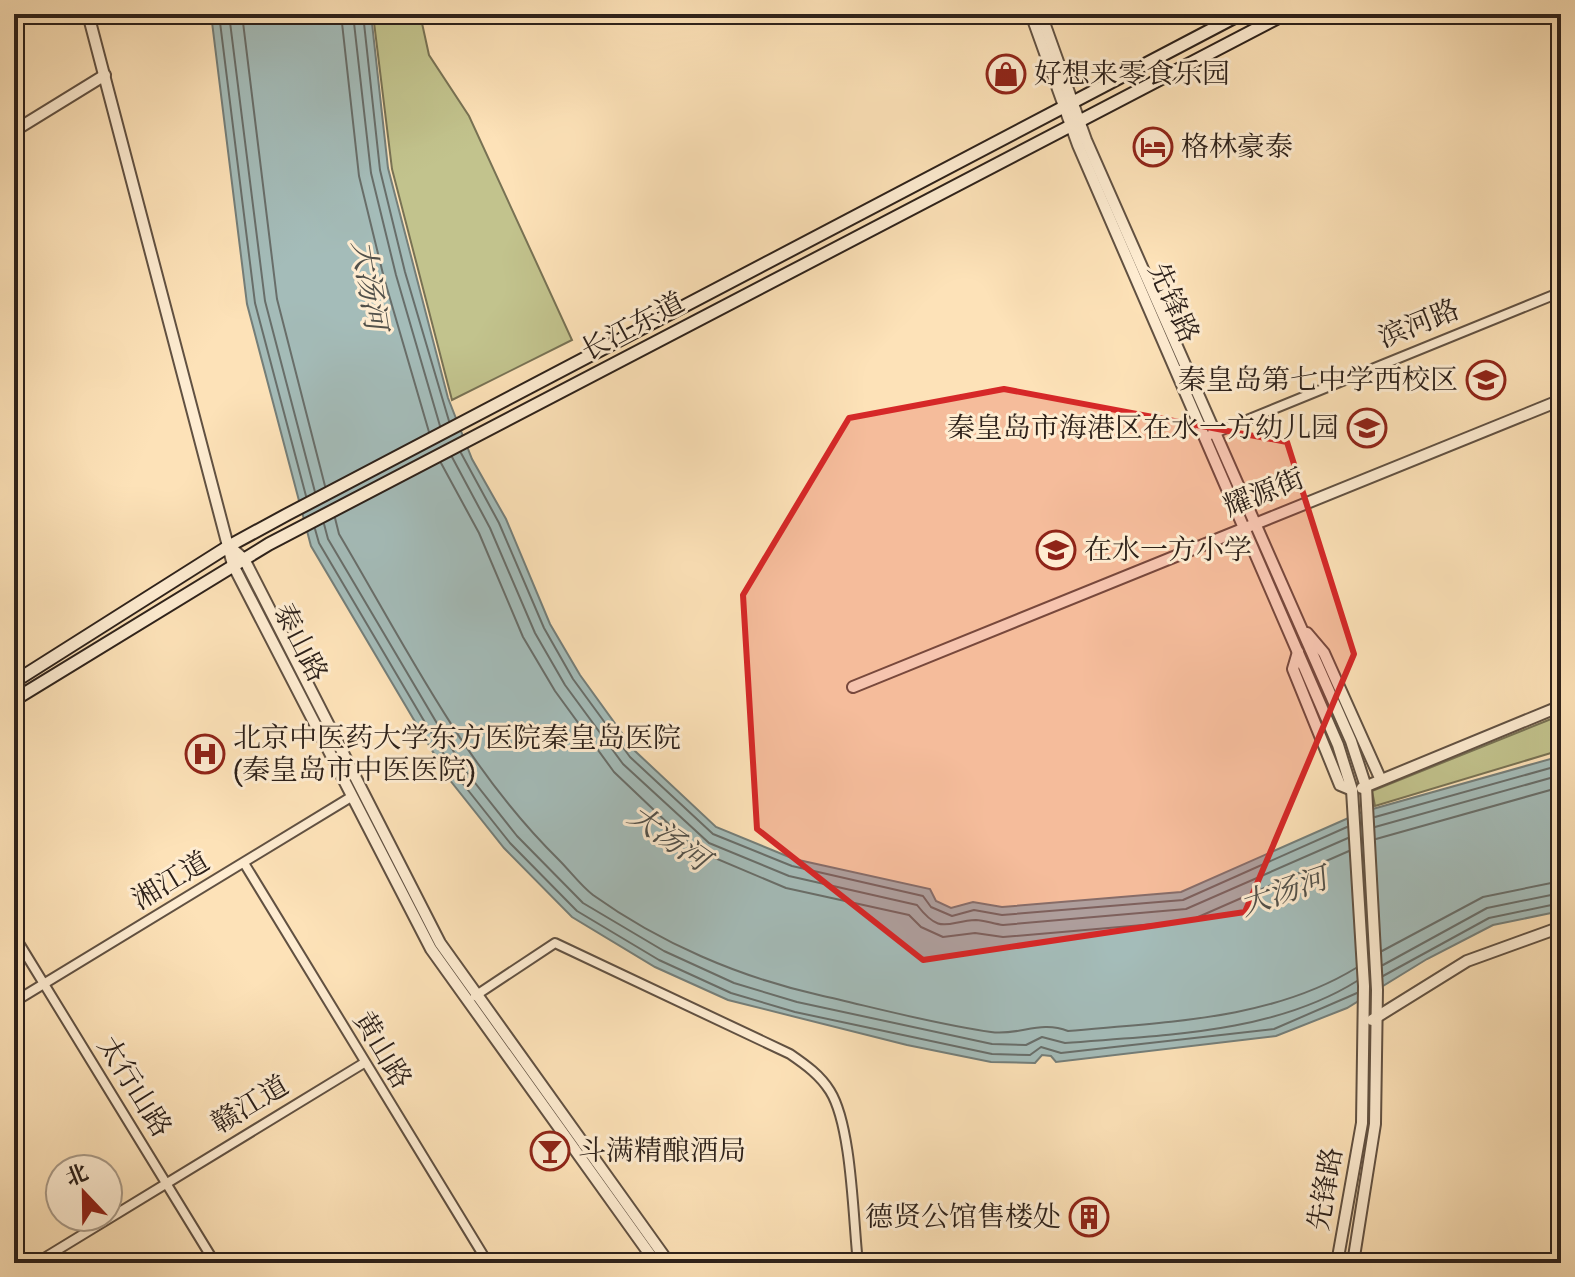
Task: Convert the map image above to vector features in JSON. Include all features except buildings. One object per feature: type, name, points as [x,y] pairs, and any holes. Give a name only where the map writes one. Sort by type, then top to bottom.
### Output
[{"type":"main road","name":"长江东道","points":[[14,682],[229,546],[472,415],[706,297],[1241,14]]},
{"type":"main road","name":"长江东道","points":[[14,700],[239,562],[296,531],[1285,14]]},
{"type":"street","name":"泰山路","points":[[88,14],[229,546],[351,797],[431,949],[472,998],[654,1262]]},
{"type":"street","points":[[1031,14],[1068,104]]},
{"type":"street","points":[[1041,14],[1068,104]]},
{"type":"street","points":[[14,131],[105,75]]},
{"type":"street","name":"先锋路","points":[[1068,104],[1250,524],[1298,652],[1338,745],[1352,790],[1363,1025],[1362,1123],[1337,1263]]},
{"type":"street","name":"滨河路","points":[[1210,434],[1561,292]]},
{"type":"street","name":"耀源街","points":[[853,687],[1561,400]]},
{"type":"street","points":[[1250,524],[1351,741],[1366,787],[1377,1018],[1375,1124],[1353,1263]]},
{"type":"street","points":[[239,562],[472,998],[669,1263]]},
{"type":"street","points":[[1298,622],[1324,653],[1380,778]]},
{"type":"street","points":[[1352,790],[1366,787],[1380,778],[1561,706]]},
{"type":"street","name":"湘江道","points":[[14,1002],[351,797]]},
{"type":"street","name":"黄山路","points":[[244,863],[484,1261]]},
{"type":"street","points":[[1363,1025],[1467,961],[1561,927]]},
{"type":"street","name":"太行山路","points":[[14,935],[215,1263]]},
{"type":"street","points":[[472,998],[555,943],[790,1054],[817,1073],[832,1094],[841,1120],[858,1263]]},
{"type":"street","name":"赣江道","points":[[36,1263],[165,1181],[364,1063]]},
{"type":"highlighted area","points":[[1004,389],[1287,442],[1354,654],[1245,912],[923,960],[757,829],[743,595],[849,418]]},
{"type":"green space","points":[[373,14],[420,14],[429,55],[469,116],[572,340],[452,400],[392,169]]},
{"type":"green space","points":[[1561,715],[1561,750],[1375,806],[1372,791]]},
{"type":"water","name":"大汤河","points":[[211,14],[371,14],[388,168],[448,398],[472,459],[506,519],[550,624],[580,675],[635,751],[716,827],[794,859],[930,889],[936,901],[951,908],[973,902],[1002,907],[1181,892],[1362,812],[1561,756],[1561,911],[1493,925],[1427,959],[1347,1008],[1276,1036],[1056,1062],[1051,1056],[1042,1055],[1035,1063],[991,1062],[907,1045],[728,1000],[655,967],[572,917],[504,848],[449,779],[311,546],[247,304]]},
{"type":"place","name":"好想来零食乐园","points":[[1006,74]]},
{"type":"place","name":"格林豪泰","points":[[1153,147]]},
{"type":"place","name":"秦皇岛第七中学西校区","points":[[1486,380]]},
{"type":"place","name":"秦皇岛市海港区在水一方幼儿园","points":[[1367,428]]},
{"type":"place","name":"在水一方小学","points":[[1056,550]]},
{"type":"place","name":"北京中医药大学东方医院秦皇岛医院 (秦皇岛市中医医院)","points":[[205,754]]},
{"type":"place","name":"斗满精酿酒局","points":[[550,1151]]},
{"type":"place","name":"德贤公馆售楼处","points":[[1089,1217]]}]
